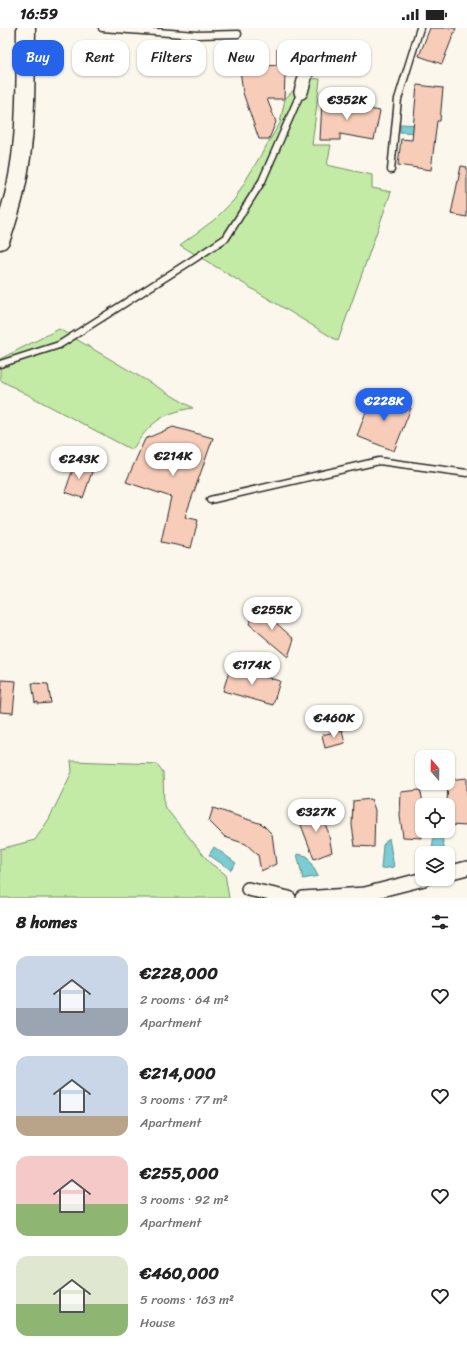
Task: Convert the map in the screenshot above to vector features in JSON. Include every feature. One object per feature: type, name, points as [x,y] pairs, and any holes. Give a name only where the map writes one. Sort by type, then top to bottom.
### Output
[{"type":"main road","points":[[0,240],[14,198],[22,156],[25,118],[26,28]]},
{"type":"street","points":[[301,92],[305,76]]},
{"type":"street","points":[[455,871],[467,868]]},
{"type":"street","points":[[303,898],[365,894],[415,881]]},
{"type":"street","points":[[248,889],[289,898]]},
{"type":"lane","points":[[102,28],[196,35],[238,34]]},
{"type":"lane","points":[[391,170],[398,99],[420,28]]},
{"type":"lane","points":[[0,364],[58,345],[226,238],[262,181],[301,92]]},
{"type":"lane","points":[[210,500],[379,461],[467,473]]},
{"type":"green space","points":[[305,78],[320,79],[312,145],[331,145],[327,165],[372,175],[372,188],[391,192],[338,341],[180,245],[214,220],[234,200],[280,123],[285,99]]},
{"type":"green space","points":[[59,329],[193,408],[164,416],[151,426],[132,450],[0,380],[0,359]]},
{"type":"green space","points":[[71,761],[157,764],[163,772],[164,806],[210,863],[225,874],[229,898],[0,898],[0,849],[35,840],[49,819],[72,772]]},
{"type":"water","points":[[400,124],[422,125],[422,133],[400,132]]},
{"type":"water","points":[[389,838],[394,867],[381,869],[383,845]]},
{"type":"water","points":[[433,838],[442,838],[444,846],[433,846]]},
{"type":"water","points":[[214,847],[236,863],[231,870],[209,855]]},
{"type":"water","points":[[297,854],[307,856],[318,876],[303,879]]},
{"type":"building","points":[[430,28],[456,28],[442,64],[419,56]]},
{"type":"building","points":[[277,65],[277,76],[285,76],[284,99],[267,99],[276,122],[269,139],[259,139],[243,93],[241,76],[269,76],[269,66]]},
{"type":"building","points":[[417,85],[443,88],[440,121],[437,121],[431,170],[398,165],[401,139],[412,140]]},
{"type":"building","points":[[322,101],[342,102],[342,104],[380,111],[374,140],[340,134],[340,140],[320,140]]},
{"type":"building","points":[[461,166],[467,167],[467,217],[451,214]]},
{"type":"building","points":[[373,393],[411,408],[394,451],[357,436]]},
{"type":"building","points":[[173,427],[213,438],[185,517],[198,520],[191,548],[161,542],[171,497],[126,482],[145,439]]},
{"type":"building","points":[[75,463],[93,469],[83,498],[65,492]]},
{"type":"building","points":[[257,606],[294,639],[288,657],[249,624]]},
{"type":"building","points":[[230,668],[280,681],[273,705],[223,691]]},
{"type":"building","points":[[2,680],[16,681],[13,713],[0,712]]},
{"type":"building","points":[[32,683],[48,684],[51,703],[35,703]]},
{"type":"building","points":[[342,730],[345,743],[325,748],[322,735]]},
{"type":"building","points":[[467,778],[467,826],[455,825],[455,798],[447,798],[448,790],[455,790],[455,779]]},
{"type":"building","points":[[420,790],[422,798],[415,798],[415,838],[403,837],[400,816],[401,792]]},
{"type":"building","points":[[371,799],[375,810],[374,847],[355,846],[352,825],[353,801]]},
{"type":"building","points":[[213,808],[262,824],[272,834],[276,864],[261,871],[258,855],[246,844],[225,837],[209,821]]},
{"type":"building","points":[[318,809],[328,831],[332,852],[314,859],[301,825],[301,813]]}]
